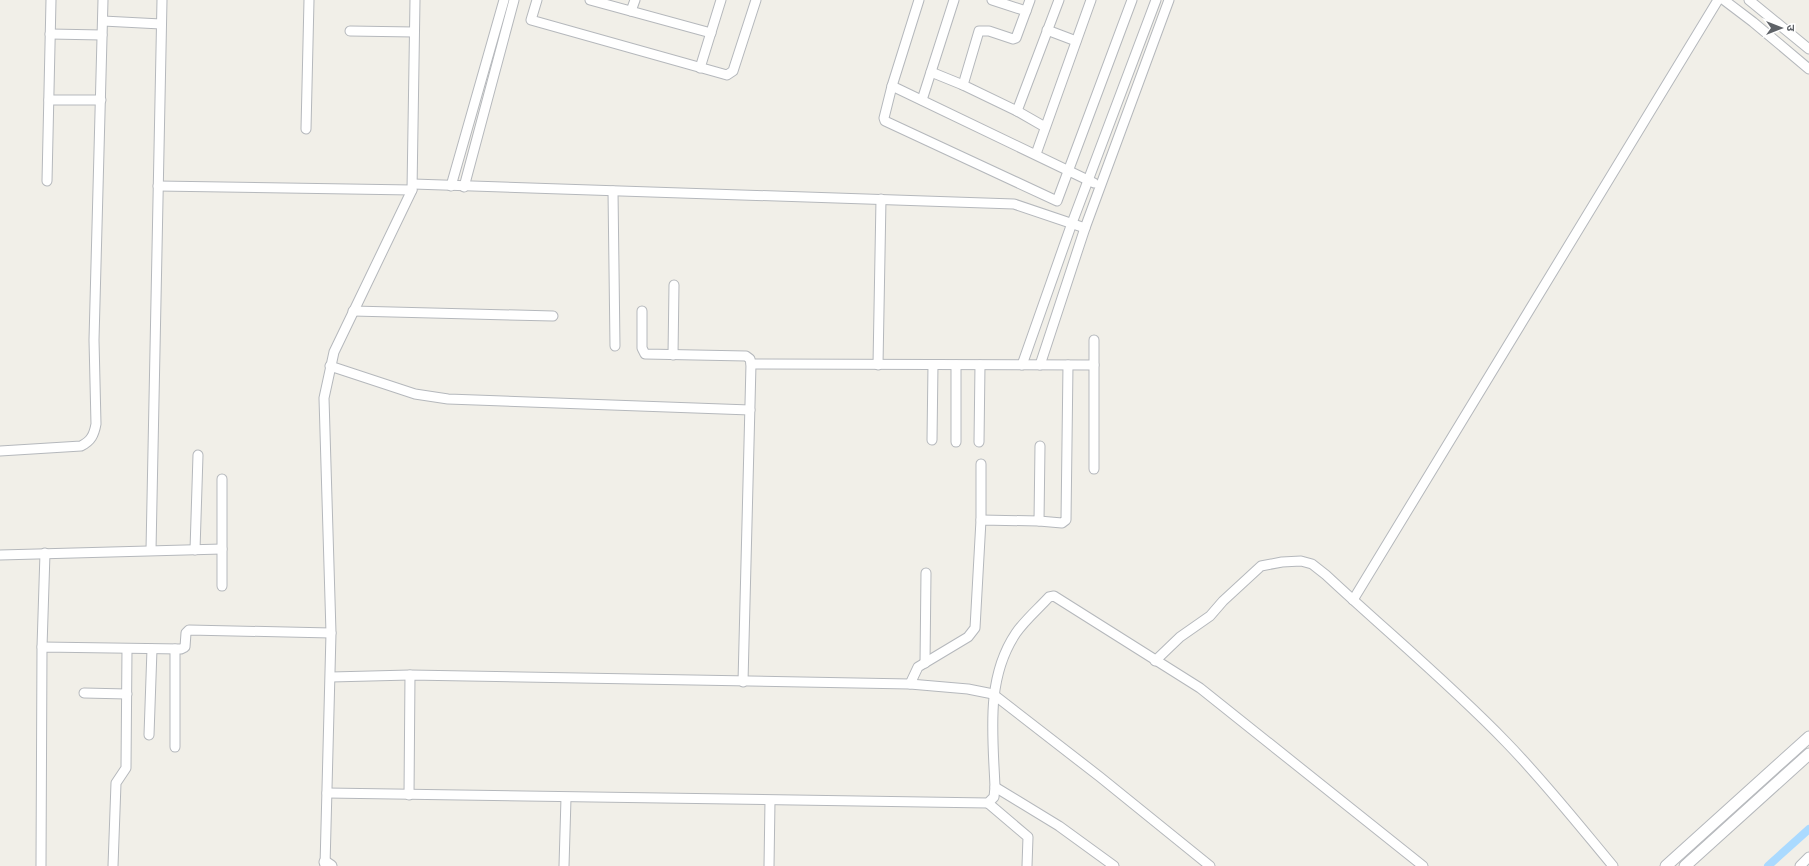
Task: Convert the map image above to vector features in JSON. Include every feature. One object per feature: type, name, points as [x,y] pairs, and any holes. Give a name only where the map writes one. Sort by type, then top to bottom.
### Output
[{"type":"street","points":[[47,181],[51,0]]},
{"type":"street","points":[[0,451],[72,448],[89,442],[94,434],[96,424],[94,340],[103,0]]},
{"type":"street","points":[[151,550],[162,0]]},
{"type":"street","points":[[306,129],[309,0]]},
{"type":"street","points":[[327,865],[327,793],[331,633],[324,398],[334,352],[412,187],[415,0]]},
{"type":"street","points":[[450,186],[504,0]]},
{"type":"street","points":[[464,187],[514,0]]},
{"type":"street","points":[[537,0],[531,20],[727,75],[731,74],[756,0]]},
{"type":"street","points":[[590,0],[711,33]]},
{"type":"street","points":[[631,12],[635,0]]},
{"type":"street","points":[[700,68],[721,0]]},
{"type":"street","points":[[919,0],[892,86],[884,118],[888,124],[1055,200],[1059,199],[1132,0]]},
{"type":"street","points":[[922,100],[954,0]]},
{"type":"street","points":[[992,0],[1026,11]]},
{"type":"street","points":[[963,85],[978,33],[981,30],[989,31],[1012,39],[1016,38],[1030,0]]},
{"type":"street","points":[[1017,111],[1059,0]]},
{"type":"street","points":[[1036,154],[1091,0]]},
{"type":"street","points":[[1022,365],[1072,223],[1090,180],[1156,0]]},
{"type":"street","points":[[1040,364],[1085,228],[1168,0]]},
{"type":"street","points":[[1353,600],[1718,0]]},
{"type":"street","points":[[1724,0],[1809,69]]},
{"type":"street","points":[[1749,0],[1809,49]]},
{"type":"street","points":[[103,21],[161,24]]},
{"type":"street","points":[[1047,30],[1076,42]]},
{"type":"street","points":[[350,31],[414,32]]},
{"type":"street","points":[[50,34],[102,35]]},
{"type":"street","points":[[931,72],[963,85],[1017,111],[1045,127]]},
{"type":"street","points":[[892,86],[1101,186]]},
{"type":"street","points":[[49,100],[101,100]]},
{"type":"street","points":[[158,186],[450,186],[1014,204],[1085,228]]},
{"type":"street","points":[[613,191],[614,346]]},
{"type":"street","points":[[878,364],[881,199]]},
{"type":"street","points":[[673,355],[674,286]]},
{"type":"street","points":[[642,311],[643,352],[648,354],[673,355],[746,356],[750,359],[747,564],[743,682]]},
{"type":"street","points":[[353,312],[553,316]]},
{"type":"street","points":[[1094,340],[1094,469]]},
{"type":"street","points":[[751,364],[1040,364],[1094,366]]},
{"type":"street","points":[[932,440],[933,365]]},
{"type":"street","points":[[956,365],[956,442]]},
{"type":"street","points":[[979,442],[980,365]]},
{"type":"street","points":[[981,520],[1062,523],[1066,520],[1068,365]]},
{"type":"street","points":[[330,366],[415,394],[448,399],[750,410]]},
{"type":"street","points":[[1039,521],[1040,446]]},
{"type":"street","points":[[196,550],[198,455]]},
{"type":"street","points":[[912,678],[918,666],[968,637],[976,628],[981,520],[981,464]]},
{"type":"street","points":[[222,479],[222,586]]},
{"type":"street","points":[[0,554],[222,549]]},
{"type":"street","points":[[41,866],[42,648],[45,553]]},
{"type":"street","points":[[1155,661],[1180,637],[1206,619],[1223,601],[1265,564],[1296,561],[1312,564],[1430,668],[1506,741],[1529,765],[1613,866]]},
{"type":"street","points":[[925,662],[926,573]]},
{"type":"street","points":[[988,803],[994,797],[995,787],[993,694],[997,675],[1016,633],[1051,596],[1054,596],[1200,688],[1424,866]]},
{"type":"street","points":[[42,648],[175,649],[185,647],[186,633],[189,630],[331,633]]},
{"type":"street","points":[[113,866],[116,784],[126,768],[127,649]]},
{"type":"street","points":[[149,735],[152,649]]},
{"type":"street","points":[[175,649],[175,747]]},
{"type":"street","points":[[331,677],[410,675],[743,682],[912,678],[993,694],[1100,777],[1210,866]]},
{"type":"street","points":[[409,795],[410,675]]},
{"type":"street","points":[[84,693],[127,694]]},
{"type":"street","points":[[1666,866],[1809,737]]},
{"type":"street","points":[[1685,866],[1809,754]]},
{"type":"street","points":[[995,787],[1059,826],[1114,866]]},
{"type":"street","points":[[327,793],[566,798],[988,803],[1028,837],[1027,866]]},
{"type":"street","points":[[564,866],[566,798]]},
{"type":"street","points":[[769,866],[770,801]]},
{"type":"street","points":[[1800,866],[1809,857]]},
{"type":"waterway","points":[[1768,866],[1809,829]]}]
